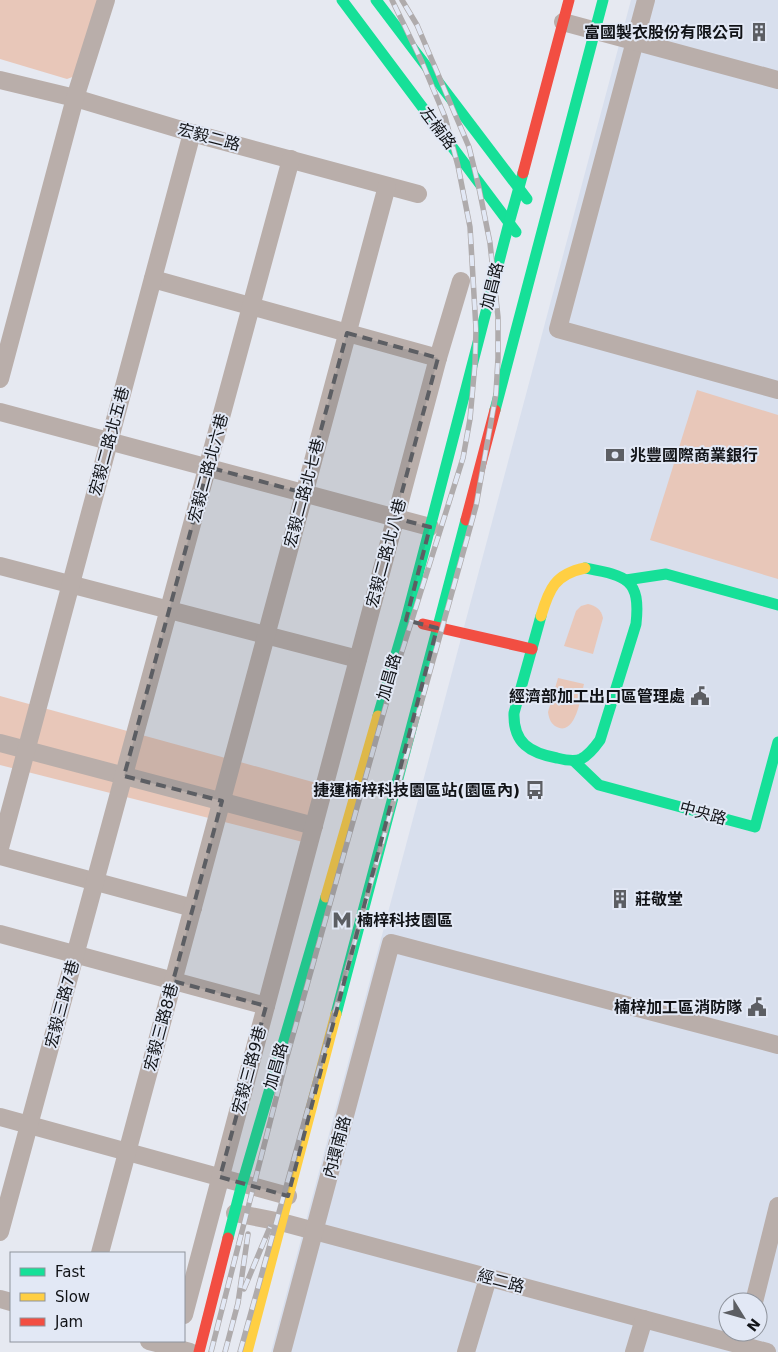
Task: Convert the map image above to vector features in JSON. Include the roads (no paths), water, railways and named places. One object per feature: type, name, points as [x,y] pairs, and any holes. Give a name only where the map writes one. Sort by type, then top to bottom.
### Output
[{"type":"street","points":[[0,379],[75,98],[106,0]]},
{"type":"street","name":"左楠路","points":[[342,0],[509,222],[536,255]]},
{"type":"street","name":"左楠路","points":[[376,0],[519,190],[539,212]]},
{"type":"street","name":"加昌路","points":[[199,1352],[242,1184],[406,620],[509,222],[569,0]]},
{"type":"street","name":"加昌路","points":[[247,1352],[536,255],[539,212],[603,0]]},
{"type":"street","points":[[646,0],[558,329],[778,390]]},
{"type":"street","points":[[563,22],[778,80]]},
{"type":"street","name":"宏毅二路","points":[[0,80],[75,98],[418,194]]},
{"type":"street","name":"宏毅二路北五巷","points":[[0,848],[192,132]]},
{"type":"street","name":"宏毅二路北六巷","points":[[124,776],[291,160]]},
{"type":"street","name":"宏毅二路北七巷","points":[[222,801],[387,186]]},
{"type":"street","points":[[153,279],[438,358]]},
{"type":"street","name":"宏毅二路北八巷","points":[[314,826],[438,358],[461,280]]},
{"type":"street","points":[[0,412],[430,526]]},
{"type":"street","points":[[0,566],[358,659]]},
{"type":"street","points":[[585,568],[613,573],[626,580],[634,588],[638,598],[636,624],[600,740],[584,758],[574,761],[540,755],[529,749],[522,742],[515,730],[514,713],[546,600],[553,586],[570,571],[585,568]]},
{"type":"street","points":[[626,580],[666,574],[778,605]]},
{"type":"street","points":[[406,620],[532,649]]},
{"type":"street","name":"中央路","points":[[574,761],[599,786],[755,828],[778,742]]},
{"type":"street","points":[[0,743],[314,826]]},
{"type":"street","name":"宏毅三路7巷","points":[[0,1232],[124,776]]},
{"type":"street","name":"宏毅三路8巷","points":[[100,1252],[222,801]]},
{"type":"street","name":"宏毅三路9巷","points":[[185,1310],[314,826]]},
{"type":"street","points":[[0,856],[193,908]]},
{"type":"street","points":[[0,934],[266,1006]]},
{"type":"street","name":"內環南路","points":[[282,1352],[391,943],[778,1045]]},
{"type":"street","points":[[0,1117],[288,1196]]},
{"type":"street","points":[[756,1292],[778,1206]]},
{"type":"street","name":"經二路","points":[[235,1214],[281,1222],[644,1319],[718,1334]]},
{"type":"street","points":[[466,1352],[488,1278]]},
{"type":"street","points":[[634,1352],[644,1319]]},
{"type":"street","points":[[154,1342],[180,1347]]},
{"type":"street","name":"經二路","points":[[750,1342],[767,1352]]},
{"type":"railway","points":[[211,1352],[286,1060],[392,683],[463,458],[470,419],[476,329],[470,227],[458,166],[445,117],[422,62],[392,0]]},
{"type":"railway","points":[[240,1352],[476,506],[496,394],[498,317],[490,243],[479,188],[469,147],[417,25],[402,0]]},
{"type":"railway","points":[[244,1289],[270,1227]]},
{"type":"railway","points":[[225,1352],[238,1303],[248,1234]]},
{"type":"place","name":"富國製衣股份有限公司","points":[[759,32]]},
{"type":"place","name":"兆豐國際商業銀行","points":[[615,455]]},
{"type":"place","name":"經濟部加工出口區管理處","points":[[700,696]]},
{"type":"place","name":"捷運楠梓科技園區站(園區內)","points":[[535,790]]},
{"type":"place","name":"莊敬堂","points":[[620,899]]},
{"type":"place","name":"楠梓科技園區","points":[[342,920]]},
{"type":"place","name":"楠梓加工區消防隊","points":[[757,1007]]}]
